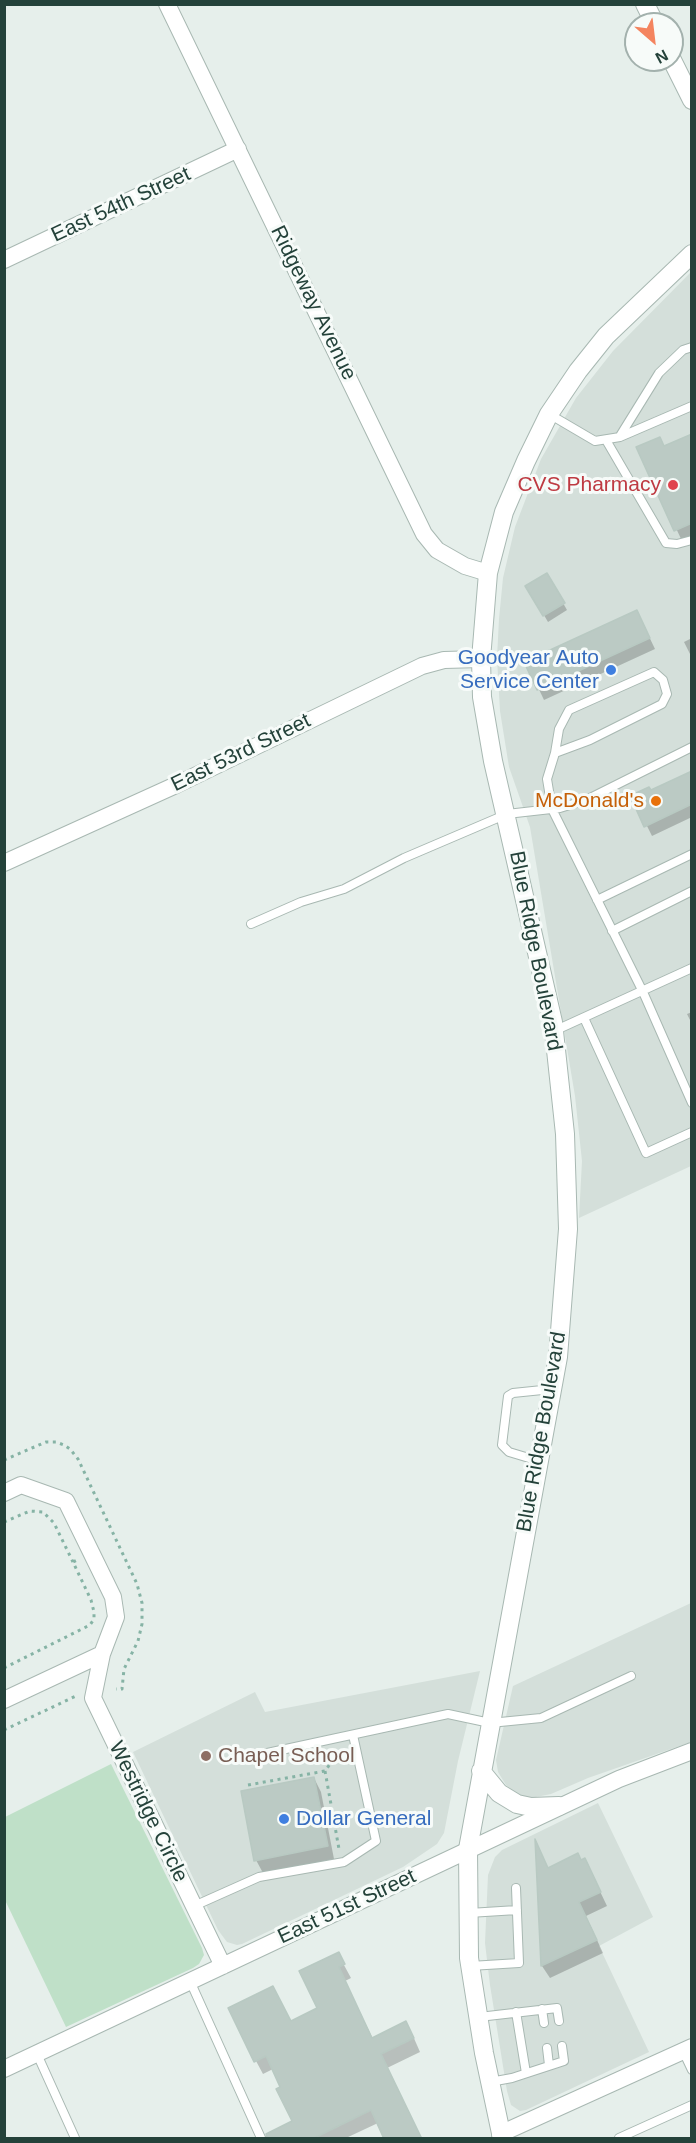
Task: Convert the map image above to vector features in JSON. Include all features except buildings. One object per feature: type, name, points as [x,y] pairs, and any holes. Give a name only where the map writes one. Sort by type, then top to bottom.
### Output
[{"type":"street","name":"Ridgeway Avenue","points":[[167,4],[424,534],[437,550],[465,566],[488,573]]},
{"type":"street","points":[[678,72],[692,100]]},
{"type":"street","name":"East 54th Street","points":[[4,260],[238,149]]},
{"type":"street","name":"Blue Ridge Boulevard","points":[[501,2136],[489,2082],[470,1966],[468,1849],[558,1357],[568,1229],[565,1134],[554,1031],[494,762],[482,697],[481,659],[488,573],[504,512],[549,414],[578,371],[606,336],[692,254]]},
{"type":"street","name":"East 53rd Street","points":[[4,863],[176,785],[422,666],[444,660],[481,659]]},
{"type":"street","name":"Westridge Circle","points":[[4,1493],[21,1485],[66,1502],[113,1597],[116,1617],[102,1654],[93,1698],[223,1966]]},
{"type":"street","points":[[4,1700],[102,1654]]},
{"type":"street","name":"East 51st Street","points":[[4,2069],[559,1806],[619,1779],[692,1751]]},
{"type":"street","points":[[481,1771],[499,1793],[517,1804],[531,1807],[559,1806]]},
{"type":"street","points":[[501,2136],[687,2049]]},
{"type":"lane","points":[[620,437],[659,373],[683,350],[692,347]]},
{"type":"lane","points":[[549,414],[595,441],[620,437],[692,406]]},
{"type":"lane","points":[[606,440],[666,543],[677,544],[692,540]]},
{"type":"lane","points":[[555,753],[590,740],[662,704],[667,694],[663,680],[654,672],[569,710],[559,729],[547,779],[552,809],[643,992],[692,1103]]},
{"type":"lane","points":[[251,924],[301,902],[344,889],[404,858],[507,814],[552,809],[586,800],[692,747]]},
{"type":"lane","points":[[597,900],[692,854]]},
{"type":"lane","points":[[612,931],[692,891]]},
{"type":"lane","points":[[554,1031],[692,968]]},
{"type":"lane","points":[[584,1018],[646,1153],[692,1132]]},
{"type":"lane","points":[[539,1461],[509,1452],[502,1445],[508,1396],[513,1393],[552,1389]]},
{"type":"lane","points":[[258,1755],[448,1714],[490,1723],[541,1718],[631,1676]]},
{"type":"lane","points":[[194,1906],[259,1877],[344,1862],[376,1840],[353,1734]]},
{"type":"lane","points":[[470,1966],[519,1963],[516,1888]]},
{"type":"lane","points":[[469,1913],[517,1910]]},
{"type":"lane","points":[[190,1981],[261,2139]]},
{"type":"lane","points":[[479,2017],[557,2008],[559,2021]]},
{"type":"lane","points":[[542,2009],[544,2023]]},
{"type":"lane","points":[[516,2012],[526,2073]]},
{"type":"lane","points":[[489,2082],[564,2061],[562,2046]]},
{"type":"lane","points":[[547,2048],[549,2066]]},
{"type":"lane","points":[[687,2049],[692,2070]]},
{"type":"lane","points":[[37,2054],[75,2139]]},
{"type":"lane","points":[[619,2139],[692,2104]]},
{"type":"path","points":[[4,1522],[30,1511],[44,1512],[54,1523],[91,1600],[94,1619],[90,1625],[4,1668]]},
{"type":"path","points":[[73,1562],[83,1557]]},
{"type":"path","points":[[4,1730],[73,1697],[83,1695]]},
{"type":"path","points":[[248,1785],[325,1771],[337,1754]]},
{"type":"path","points":[[325,1771],[339,1850]]},
{"type":"shaded area","points":[[691,272],[691,1166],[579,1218],[582,1161],[575,1096],[530,827],[509,767],[500,711],[497,658],[503,578],[515,527],[541,459],[576,398],[613,351]]},
{"type":"shaded area","points":[[691,1603],[691,1742],[588,1778],[551,1794],[531,1798],[519,1796],[506,1785],[498,1772],[496,1760],[513,1686]]},
{"type":"shaded area","points":[[480,1671],[458,1761],[444,1833],[437,1844],[403,1867],[242,1944],[227,1942],[218,1930],[133,1752],[255,1692],[265,1712]]},
{"type":"shaded area","points":[[598,1803],[653,1917],[599,1946],[649,2052],[520,2111],[511,2105],[507,2091],[490,1985],[485,1943],[488,1875],[495,1857],[502,1850]]},
{"type":"green space","points":[[111,1764],[204,1955],[199,1964],[193,1968],[66,2027],[5,1900],[5,1817]]},
{"type":"place","name":"CVS Pharmacy","points":[[673,485]]},
{"type":"place","name":"Goodyear Auto Service Center","points":[[611,670]]},
{"type":"place","name":"McDonald's","points":[[656,801]]},
{"type":"place","name":"Chapel School","points":[[206,1756]]},
{"type":"place","name":"Dollar General","points":[[284,1819]]}]
